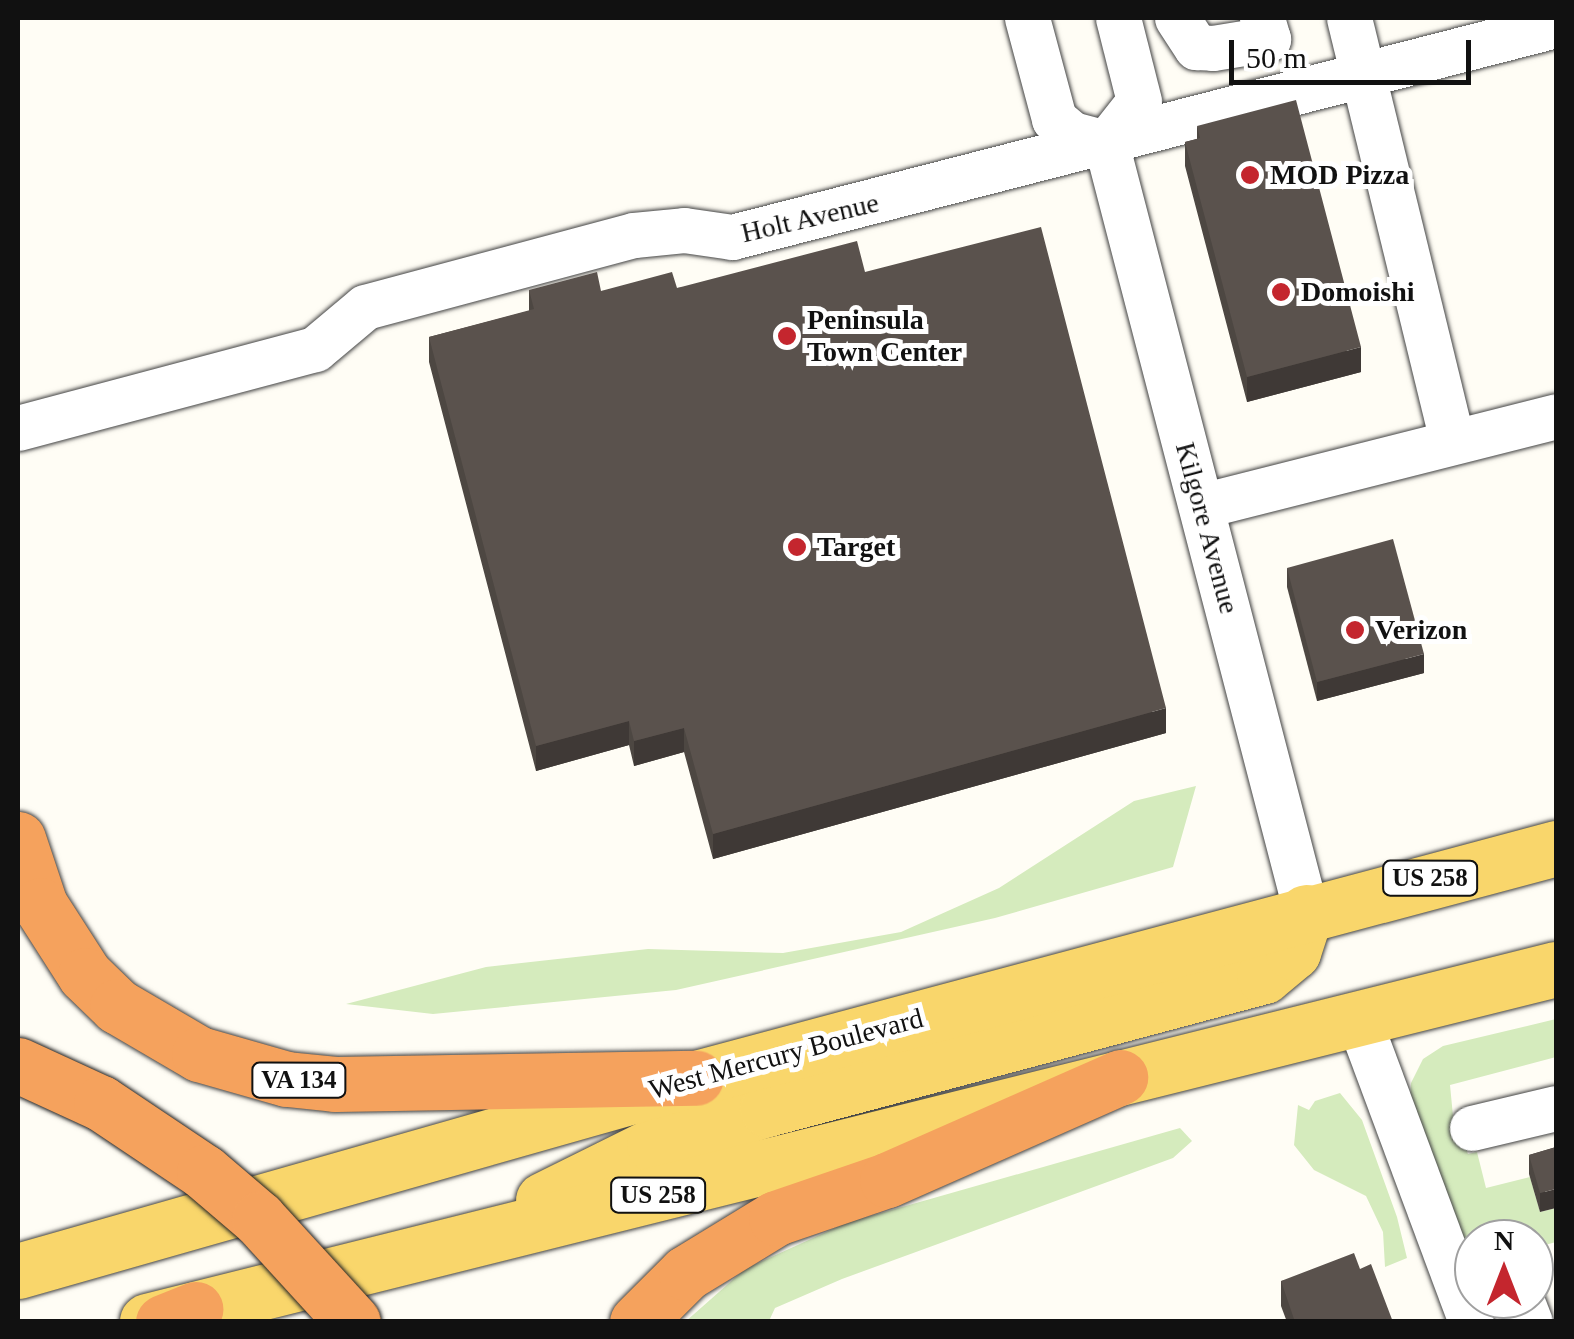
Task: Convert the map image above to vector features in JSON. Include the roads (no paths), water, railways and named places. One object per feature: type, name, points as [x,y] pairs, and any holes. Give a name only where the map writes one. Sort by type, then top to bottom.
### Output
[{"type":"highway","name":"VA 134","points":[[18,839],[40,905],[85,975],[159,1034],[225,1064],[287,1079],[392,1086],[696,1078]]},
{"type":"highway","points":[[18,1065],[101,1103],[204,1172],[271,1231],[352,1322]]},
{"type":"highway","points":[[637,1322],[686,1273],[776,1218],[887,1180],[1120,1077]]},
{"type":"main road","name":"West Mercury Boulevard","points":[[18,1272],[696,1078],[1556,848]]},
{"type":"main road","points":[[437,1252],[654,1146],[1264,976],[1292,952],[1306,912]]},
{"type":"main road","name":"US 258","points":[[168,1317],[1556,969]]},
{"type":"street","points":[[1027,18],[1054,119],[1072,134],[1106,144],[1138,101],[1118,18]]},
{"type":"street","points":[[1176,18],[1196,47],[1212,48],[1268,39],[1262,18]]},
{"type":"street","points":[[1349,18],[1452,442]]},
{"type":"street","name":"Holt Avenue","points":[[18,428],[316,348],[366,307],[634,235],[684,230],[732,237],[1106,144],[1556,24]]},
{"type":"street","name":"Kilgore Avenue","points":[[1106,144],[1306,912]]},
{"type":"street","points":[[1201,506],[1556,416]]},
{"type":"street","points":[[1358,1018],[1471,1322]]},
{"type":"street","points":[[1472,1128],[1556,1108]]},
{"type":"place","name":"MOD Pizza","points":[[1250,175]]},
{"type":"place","name":"Domoishi","points":[[1281,292]]},
{"type":"place","name":"Peninsula Town Center","points":[[787,336]]},
{"type":"place","name":"Target","points":[[797,547]]},
{"type":"place","name":"Verizon","points":[[1355,630]]}]
